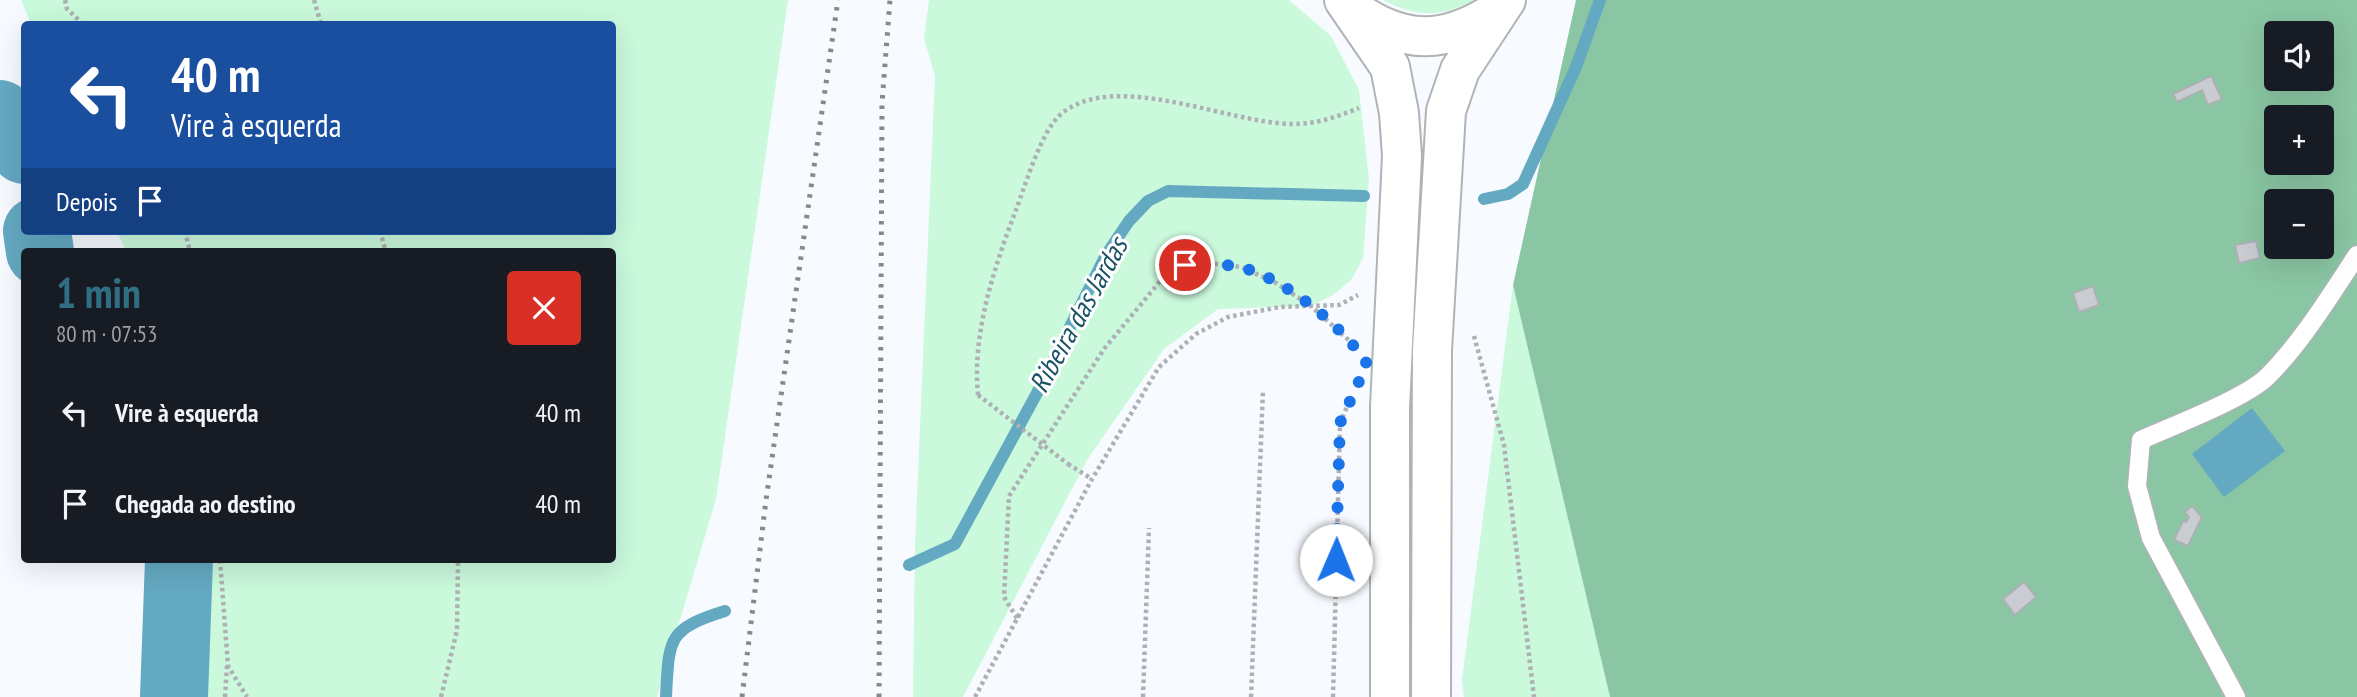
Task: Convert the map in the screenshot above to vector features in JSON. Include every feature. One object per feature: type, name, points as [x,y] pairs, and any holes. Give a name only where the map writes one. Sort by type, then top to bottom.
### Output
[{"type":"main road","points":[[1347,4],[1377,26],[1407,36],[1440,36],[1471,28],[1502,5]]},
{"type":"main road","points":[[1347,4],[1390,67],[1399,113],[1402,156],[1390,407],[1390,697]]},
{"type":"main road","points":[[1431,697],[1432,350],[1446,111],[1460,70],[1502,5]]},
{"type":"lane","points":[[2236,697],[2151,538],[2137,486],[2141,440],[2212,408],[2266,378],[2322,308],[2357,255]]},
{"type":"path","points":[[65,0],[67,9],[80,21]]},
{"type":"path","points":[[314,0],[320,21]]},
{"type":"path","points":[[1092,478],[1068,464],[978,395],[975,365],[996,264],[1035,158],[1059,116],[1078,104],[1100,97],[1131,96],[1291,124],[1325,122],[1366,104]]},
{"type":"path","points":[[1017,618],[1004,597],[1009,496],[1104,349],[1161,280],[1185,265],[1209,263],[1241,267],[1276,282],[1311,306],[1356,346]]},
{"type":"path","points":[[975,697],[1092,478],[1159,367],[1196,334],[1228,317],[1280,307],[1339,305],[1369,289]]},
{"type":"path","points":[[1472,330],[1504,445],[1534,697]]},
{"type":"path","points":[[1251,697],[1263,390]]},
{"type":"path","points":[[1333,697],[1340,423],[1352,397]]},
{"type":"path","points":[[1143,697],[1149,528]]},
{"type":"path","points":[[220,563],[228,666],[225,697]]},
{"type":"path","points":[[441,697],[457,630],[458,563]]},
{"type":"path","points":[[228,666],[247,697]]},
{"type":"green space","points":[[21,0],[788,0],[716,499],[657,697],[192,697],[183,563],[616,563],[616,248],[124,248],[119,235],[616,235],[616,21],[30,21]]},
{"type":"green space","points":[[929,0],[1289,0],[1331,36],[1359,90],[1369,179],[1363,258],[1352,279],[1333,295],[1311,306],[1218,309],[1164,349],[1087,460],[963,697],[913,697],[915,545],[935,76],[924,39]]},
{"type":"green space","points":[[1383,0],[1475,0],[1451,10],[1429,13],[1406,10]]},
{"type":"green space","points":[[1576,0],[2357,0],[2357,697],[1610,697],[1513,285]]},
{"type":"green space","points":[[1513,285],[1610,697],[1464,697],[1462,680]]},
{"type":"water","points":[[2252,408],[2285,451],[2224,497],[2192,454]]},
{"type":"building","points":[[2211,76],[2222,99],[2208,105],[2202,90],[2177,102],[2173,94]]},
{"type":"building","points":[[2256,241],[2260,258],[2239,263],[2235,245]]},
{"type":"building","points":[[2093,286],[2099,305],[2079,312],[2073,293]]},
{"type":"building","points":[[2192,506],[2202,517],[2188,546],[2174,540],[2183,521],[2186,522],[2189,517],[2185,512]]},
{"type":"building","points":[[2024,582],[2036,597],[2015,615],[2003,599]]},
{"type":"waterway","name":"Ribeira das Jardas","points":[[1484,199],[1508,194],[1523,184],[1576,67],[1600,0]]},
{"type":"waterway","name":"Ribeira das Jardas","points":[[0,114],[21,146]]},
{"type":"waterway","name":"Ribeira das Jardas","points":[[909,565],[955,544],[1037,393],[1106,255],[1129,221],[1148,201],[1168,191],[1364,196]]},
{"type":"waterway","name":"Ribeira das Jardas","points":[[38,235],[39,248]]},
{"type":"waterway","name":"Ribeira das Jardas","points":[[174,697],[179,563]]},
{"type":"waterway","name":"Ribeira das Jardas","points":[[666,697],[668,662],[675,639],[692,624],[725,611]]},
{"type":"railway","points":[[742,697],[766,500],[838,0]]},
{"type":"railway","points":[[879,697],[882,103],[890,0]]},
{"type":"route","points":[[1185,265],[1209,263],[1241,267],[1276,282],[1311,306],[1356,346],[1367,364],[1340,423],[1336,560]]}]
